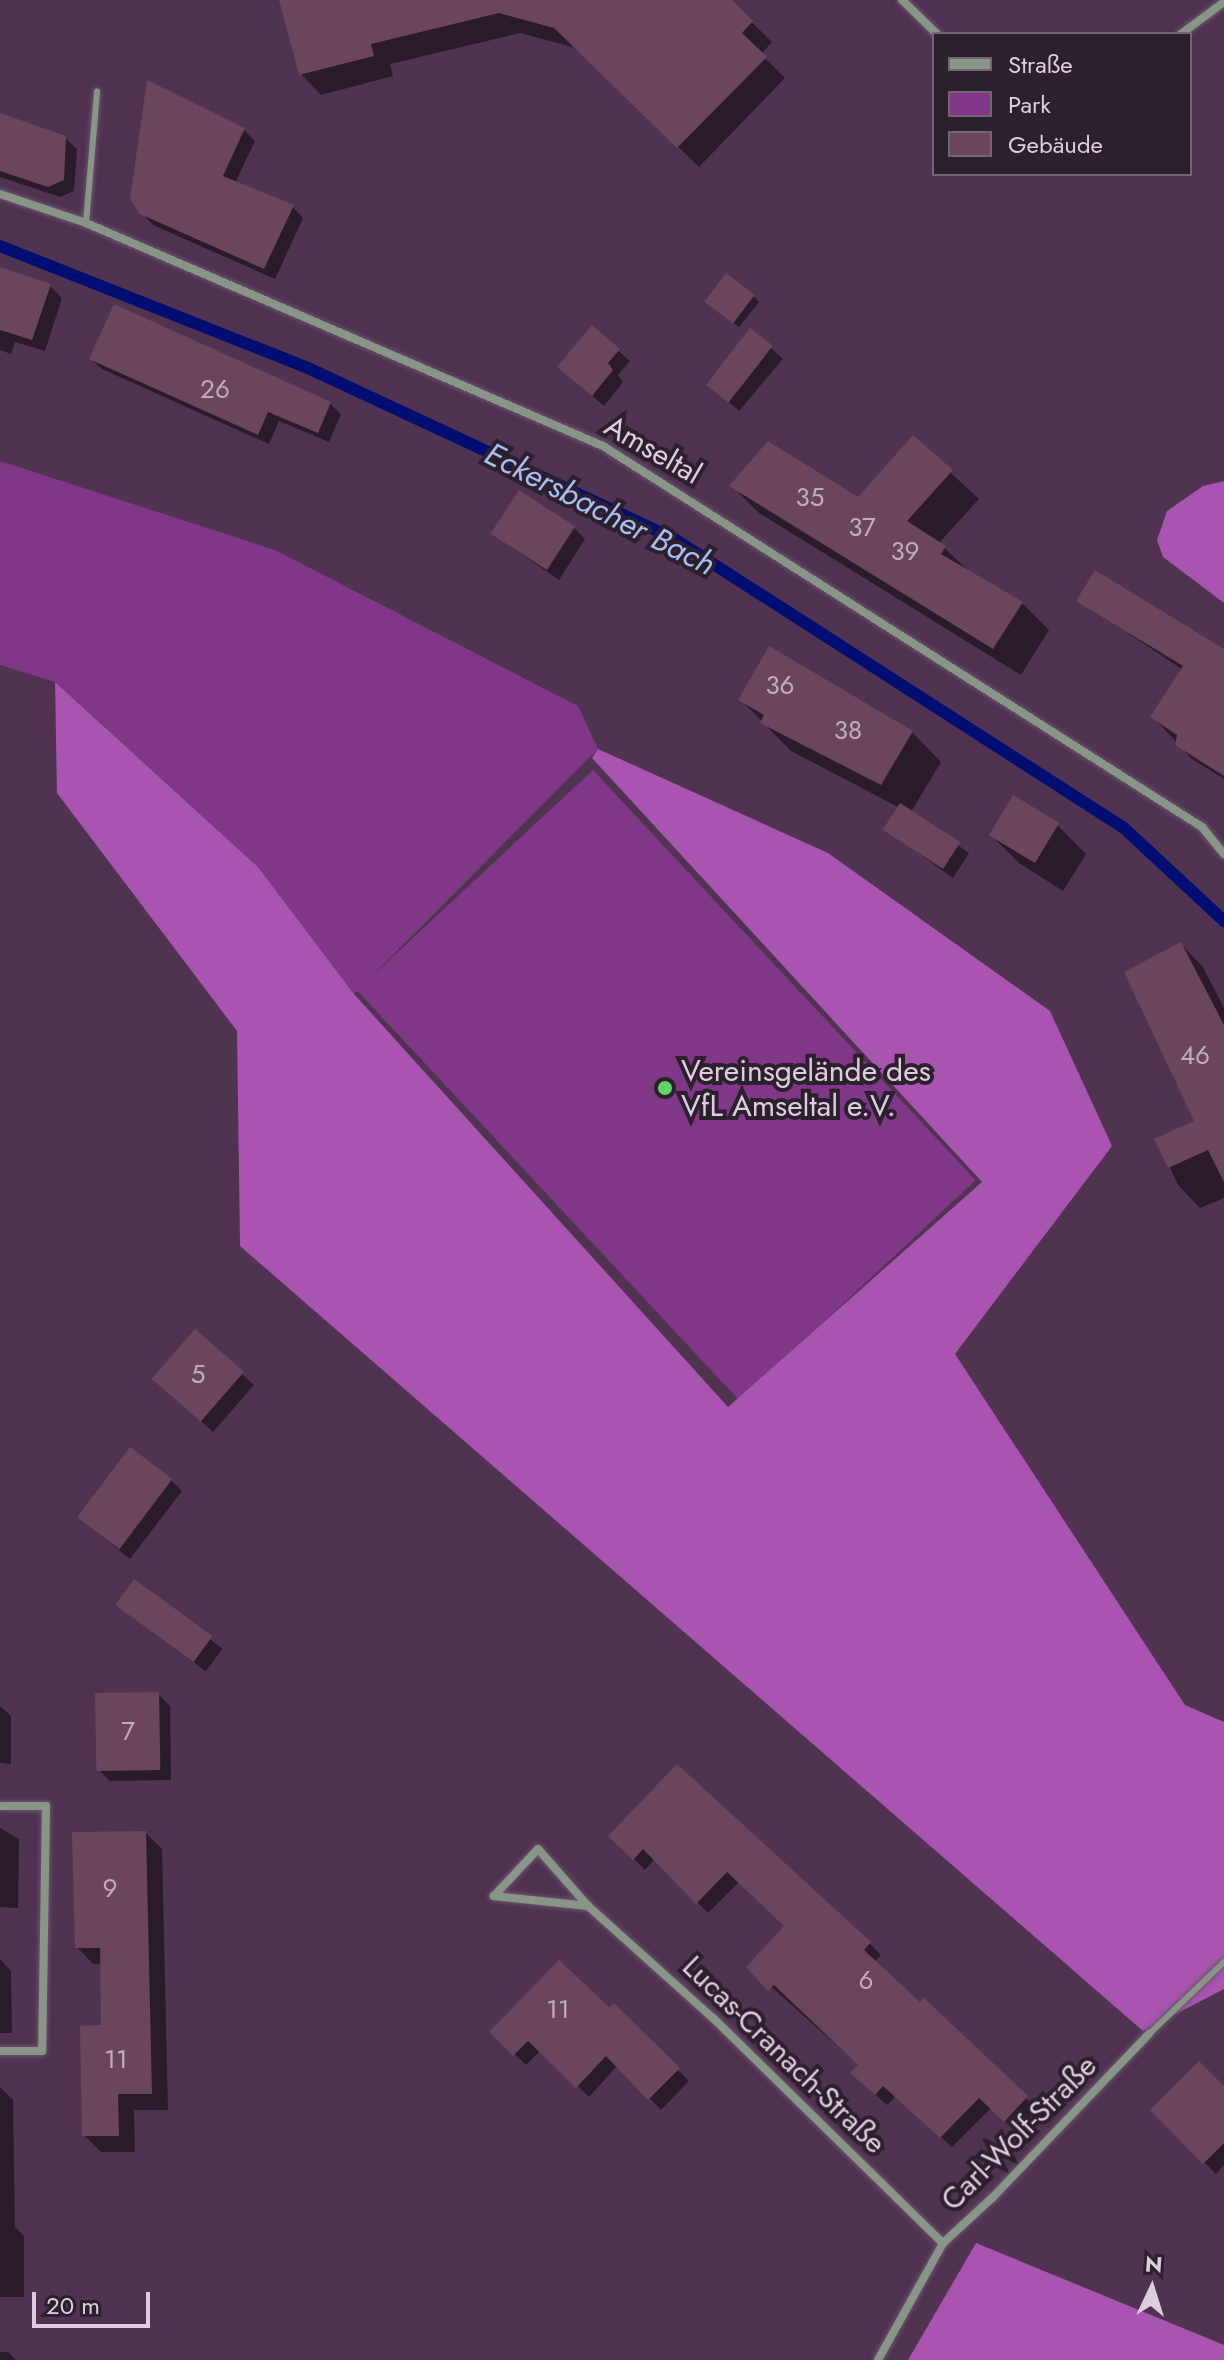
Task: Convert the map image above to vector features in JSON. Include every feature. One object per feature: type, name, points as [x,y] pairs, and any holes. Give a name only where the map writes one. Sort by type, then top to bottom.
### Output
[{"type":"street","points":[[902,0],[935,32]]},
{"type":"street","points":[[1184,32],[1224,2]]},
{"type":"street","name":"Amseltal","points":[[0,194],[86,223],[603,446],[1202,827],[1224,854]]},
{"type":"street","points":[[0,1806],[46,1806],[42,2051],[0,2051]]},
{"type":"street","name":"Lucas-Cranach-Straße","points":[[588,1906],[494,1896],[538,1849],[588,1906],[713,2018],[943,2243]]},
{"type":"street","name":"Carl-Wolf-Straße","points":[[878,2360],[943,2243],[993,2197],[1149,2034]]},
{"type":"lane","points":[[86,223],[97,91]]},
{"type":"lane","name":"Carl-Wolf-Straße","points":[[1149,2034],[1224,1962]]},
{"type":"green space","points":[[0,461],[275,550],[578,706],[598,749],[354,994],[258,867],[55,682],[0,665]]},
{"type":"green space","name":"Vereinsgelände des VfL Amseltal e.V.","points":[[593,770],[976,1180],[739,1401],[357,990]]},
{"type":"shaded area","points":[[1224,481],[1224,603],[1163,557],[1157,540],[1167,511],[1203,486]]},
{"type":"shaded area","points":[[55,682],[258,867],[354,994],[728,1407],[982,1182],[592,758],[598,749],[828,853],[1050,1011],[1112,1146],[955,1354],[1185,1705],[1224,1722],[1224,1989],[1143,2031],[240,1246],[237,1031],[57,793]]},
{"type":"shaded area","points":[[976,2243],[1224,2345],[1224,2360],[908,2360]]},
{"type":"building","points":[[279,0],[732,0],[753,21],[742,33],[767,57],[677,148],[554,28],[499,13],[371,44],[374,56],[299,75]]},
{"type":"building","points":[[147,80],[245,128],[223,176],[294,205],[264,269],[140,214],[130,199]]},
{"type":"building","points":[[0,113],[66,136],[64,180],[48,187],[0,171]]},
{"type":"building","points":[[0,267],[51,284],[32,340],[0,330]]},
{"type":"building","points":[[726,273],[755,295],[733,323],[704,302]]},
{"type":"building","points":[[114,304],[331,402],[318,433],[268,412],[258,435],[89,359]]},
{"type":"building","points":[[592,325],[620,349],[608,363],[613,370],[592,396],[557,367]]},
{"type":"building","points":[[750,328],[773,346],[729,403],[706,385]]},
{"type":"building","points":[[913,435],[953,470],[907,521],[946,546],[941,554],[1023,602],[993,649],[729,486],[768,441],[858,497]]},
{"type":"building","points":[[519,490],[575,526],[547,570],[491,534]]},
{"type":"building","points":[[1095,570],[1224,649],[1224,776],[1175,745],[1177,735],[1150,717],[1183,666],[1076,601]]},
{"type":"building","points":[[769,646],[913,731],[881,785],[760,723],[764,715],[738,700]]},
{"type":"building","points":[[1013,795],[1059,823],[1035,863],[989,835]]},
{"type":"building","points":[[900,803],[960,842],[943,869],[883,830]]},
{"type":"building","points":[[1181,942],[1224,1025],[1224,1182],[1208,1150],[1168,1168],[1154,1139],[1194,1121],[1124,972]]},
{"type":"building","points":[[195,1329],[244,1372],[201,1421],[152,1379]]},
{"type":"building","points":[[130,1447],[172,1479],[119,1549],[77,1517]]},
{"type":"building","points":[[134,1579],[212,1636],[194,1662],[115,1605]]},
{"type":"building","points":[[159,1692],[160,1770],[96,1771],[95,1693]]},
{"type":"building","points":[[677,1764],[871,1942],[864,1950],[920,2002],[923,1997],[1028,2096],[1004,2122],[979,2098],[940,2138],[883,2086],[875,2095],[850,2073],[858,2065],[774,1985],[768,1991],[746,1967],[784,1926],[727,1872],[696,1904],[643,1849],[633,1860],[608,1836]]},
{"type":"building","points":[[146,1831],[152,2094],[118,2094],[119,2136],[82,2136],[80,2026],[101,2025],[100,1948],[75,1948],[72,1832]]},
{"type":"building","points":[[559,1960],[609,2007],[614,2003],[680,2068],[648,2100],[606,2056],[576,2088],[528,2041],[513,2056],[489,2032]]},
{"type":"building","points":[[1199,2061],[1224,2086],[1224,2143],[1203,2164],[1150,2110]]},
{"type":"waterway","name":"Eckersbacher Bach","points":[[0,246],[308,368],[673,538],[1124,828],[1224,921]]},
{"type":"place","name":"Vereinsgelände des VfL Amseltal e.V.","points":[[665,1088]]}]
